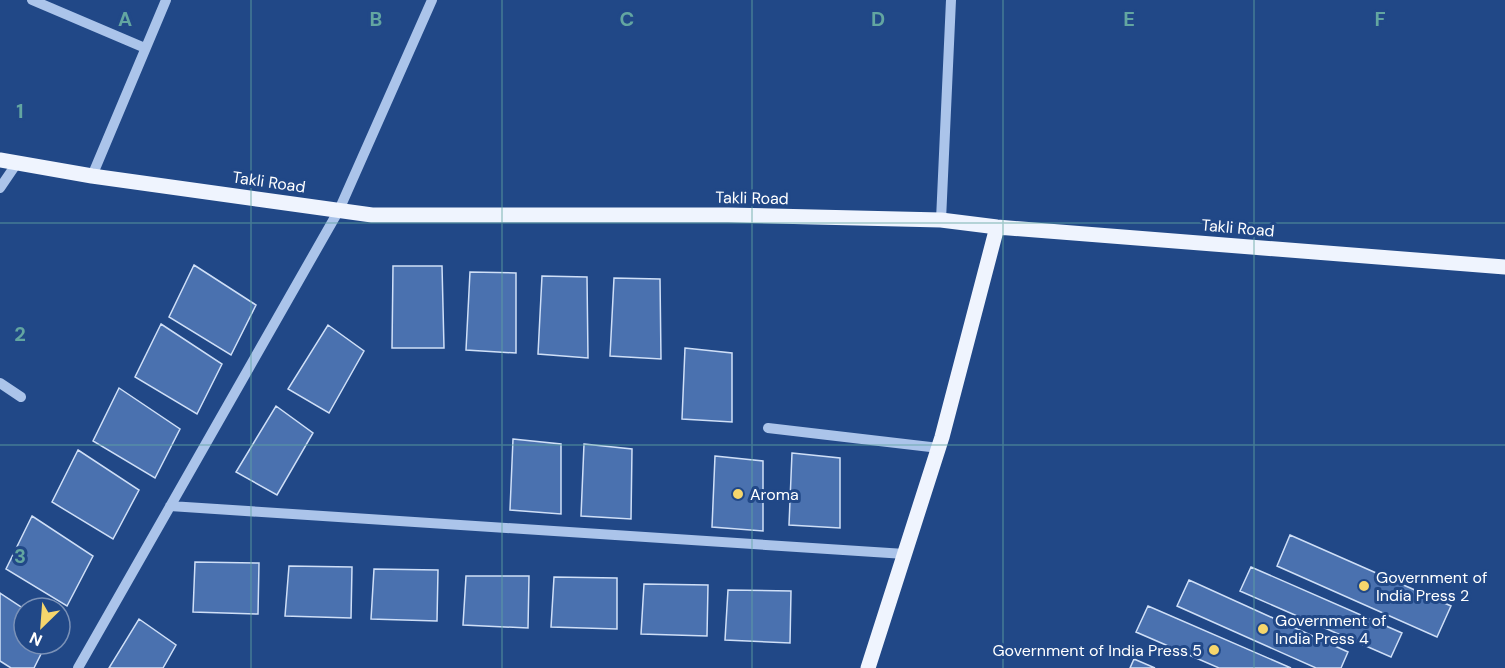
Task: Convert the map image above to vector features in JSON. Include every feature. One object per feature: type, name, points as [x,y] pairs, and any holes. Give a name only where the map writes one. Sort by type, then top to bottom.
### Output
[{"type":"main road","name":"Takli Road","points":[[0,160],[92,176],[372,215],[728,215],[941,220],[1505,267]]},
{"type":"main road","points":[[868,668],[939,448],[997,226]]},
{"type":"street","points":[[32,0],[145,48]]},
{"type":"street","points":[[92,176],[166,0]]},
{"type":"street","points":[[78,668],[339,210],[432,0]]},
{"type":"street","points":[[941,220],[951,0]]},
{"type":"street","points":[[0,188],[17,163]]},
{"type":"street","points":[[0,383],[21,397]]},
{"type":"street","points":[[768,428],[939,448]]},
{"type":"street","points":[[170,506],[905,554]]},
{"type":"building","points":[[194,265],[256,305],[231,355],[169,317]]},
{"type":"building","points":[[393,266],[442,266],[444,348],[392,348]]},
{"type":"building","points":[[470,272],[516,273],[516,353],[466,350]]},
{"type":"building","points":[[542,276],[587,277],[588,358],[538,354]]},
{"type":"building","points":[[614,278],[660,279],[661,359],[610,356]]},
{"type":"building","points":[[161,324],[222,364],[197,414],[135,377]]},
{"type":"building","points":[[328,325],[364,351],[329,413],[288,389]]},
{"type":"building","points":[[685,348],[732,353],[732,422],[682,419]]},
{"type":"building","points":[[119,388],[180,429],[155,478],[93,441]]},
{"type":"building","points":[[276,406],[313,433],[277,495],[236,472]]},
{"type":"building","points":[[513,439],[561,444],[561,514],[510,510]]},
{"type":"building","points":[[584,444],[632,449],[631,519],[581,516]]},
{"type":"building","points":[[78,450],[139,490],[113,539],[52,502]]},
{"type":"building","points":[[792,453],[840,458],[840,528],[789,525]]},
{"type":"building","name":"Aroma","points":[[715,456],[763,461],[763,531],[712,527]]},
{"type":"building","points":[[32,516],[93,556],[72,596],[51,596],[6,569]]},
{"type":"building","name":"Government of India Press 2","points":[[1290,535],[1451,606],[1437,637],[1277,566]]},
{"type":"building","points":[[195,562],[259,563],[258,614],[193,612]]},
{"type":"building","points":[[289,566],[352,567],[351,618],[285,616]]},
{"type":"building","points":[[1251,567],[1402,633],[1391,657],[1240,591]]},
{"type":"building","points":[[374,569],[438,570],[437,621],[371,619]]},
{"type":"building","points":[[466,576],[529,576],[528,628],[463,625]]},
{"type":"building","points":[[554,577],[617,578],[617,629],[551,627]]},
{"type":"building","name":"Government of India Press 4","points":[[1189,580],[1348,652],[1341,668],[1316,668],[1177,606]]},
{"type":"building","points":[[644,584],[708,585],[707,636],[641,634]]},
{"type":"building","points":[[728,590],[791,591],[790,643],[725,640]]},
{"type":"building","points":[[0,593],[12,601],[12,656],[40,656],[34,668],[11,668],[0,661]]},
{"type":"building","name":"Government of India Press 5","points":[[1148,606],[1291,668],[1219,668],[1136,632]]},
{"type":"building","points":[[139,619],[176,645],[163,668],[109,668]]},
{"type":"building","points":[[1134,659],[1155,668],[1130,668]]},
{"type":"place","name":"Aroma","points":[[738,494]]},
{"type":"place","name":"Government of India Press 2","points":[[1364,586]]},
{"type":"place","name":"Government of India Press 4","points":[[1263,629]]},
{"type":"place","name":"Government of India Press 5","points":[[1214,650]]}]
